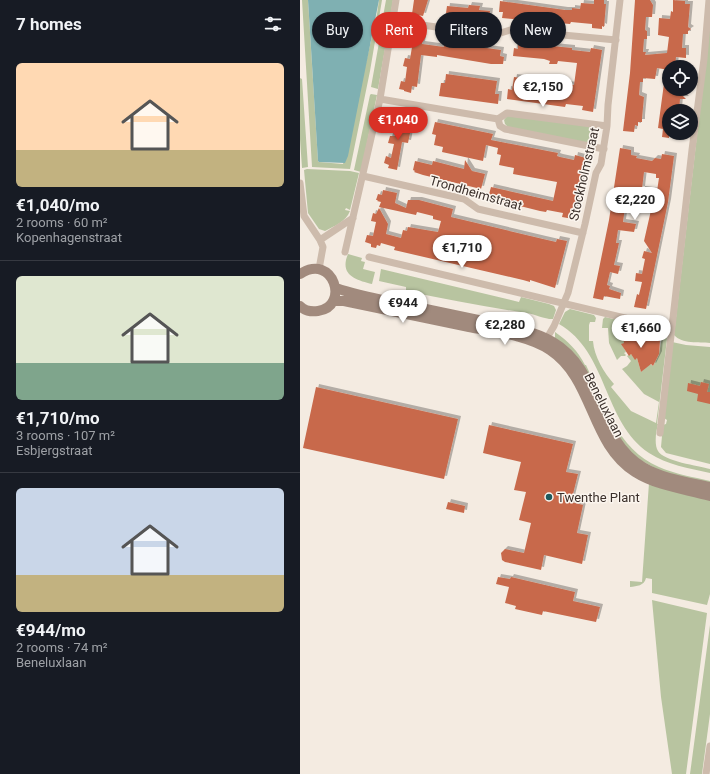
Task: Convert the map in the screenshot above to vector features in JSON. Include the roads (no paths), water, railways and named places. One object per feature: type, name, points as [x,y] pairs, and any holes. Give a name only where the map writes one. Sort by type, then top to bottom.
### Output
[{"type":"street","points":[[394,12],[396,0]]},
{"type":"street","name":"Stockholmstraat","points":[[545,342],[564,304],[583,233],[596,173],[601,164],[607,126],[620,0]]},
{"type":"street","points":[[660,433],[692,150],[704,59],[709,0]]},
{"type":"street","points":[[427,26],[494,35],[510,30],[616,40]]},
{"type":"street","points":[[345,252],[380,99],[388,48]]},
{"type":"street","points":[[380,99],[498,119],[508,113],[607,126]]},
{"type":"street","points":[[498,119],[500,126],[505,129],[604,149]]},
{"type":"street","name":"Trondheimstraat","points":[[363,176],[464,199],[478,209],[583,233]]},
{"type":"street","points":[[300,184],[304,216],[323,247],[319,269]]},
{"type":"street","points":[[320,240],[353,218]]},
{"type":"street","points":[[369,257],[671,330]]},
{"type":"street","points":[[300,274],[306,270],[319,269],[329,274],[336,288],[333,301],[328,307],[316,312],[308,311],[300,306]]},
{"type":"street","name":"Beneluxlaan","points":[[336,288],[372,298],[512,328],[562,349],[582,371],[589,382],[616,441],[631,459],[644,468],[674,479],[710,487]]},
{"type":"street","name":"Beneluxlaan","points":[[333,301],[344,301],[516,337],[538,343],[545,342]]},
{"type":"street","name":"Beneluxlaan","points":[[545,342],[575,376],[608,443],[623,462],[635,472],[656,482],[710,496]]},
{"type":"street","points":[[706,774],[710,746]]},
{"type":"water","points":[[308,0],[379,0],[377,12],[371,12],[371,40],[348,156],[345,163],[318,161]]},
{"type":"place","name":"Twenthe Plant","points":[[549,497]]}]
